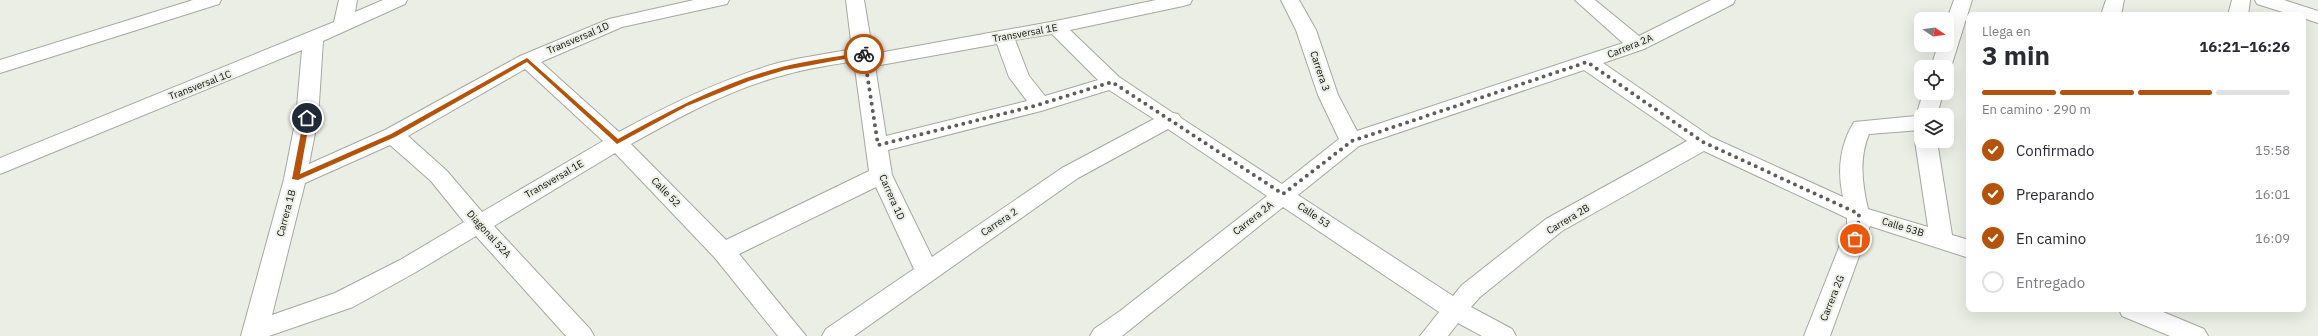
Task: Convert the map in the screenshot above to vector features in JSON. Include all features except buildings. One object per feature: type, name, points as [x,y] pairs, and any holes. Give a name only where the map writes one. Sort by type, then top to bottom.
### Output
[{"type":"street","points":[[0,67],[212,0]]},
{"type":"street","points":[[343,26],[348,0]]},
{"type":"street","name":"Transversal 1C","points":[[0,167],[59,140],[313,40],[398,0]]},
{"type":"street","name":"Transversal 1D","points":[[296,179],[393,135],[527,60],[616,23],[720,0]]},
{"type":"street","name":"Carrera 1D","points":[[854,0],[878,145],[881,175],[927,271]]},
{"type":"street","name":"Transversal 1E","points":[[255,333],[344,300],[408,266],[478,223],[617,142],[685,105],[747,80],[784,68],[864,58],[1004,36],[1056,27],[1183,0]]},
{"type":"street","name":"Carrera 3","points":[[1290,0],[1306,30],[1328,95],[1352,141]]},
{"type":"street","points":[[1584,0],[1637,45]]},
{"type":"street","name":"Carrera 2A","points":[[1103,336],[1129,318],[1283,194],[1352,141],[1637,45],[1726,0]]},
{"type":"street","points":[[1943,60],[1963,0]]},
{"type":"street","points":[[2112,12],[2115,0]]},
{"type":"street","points":[[2239,12],[2241,0]]},
{"type":"street","points":[[2264,0],[2300,12]]},
{"type":"street","points":[[2306,14],[2318,18]]},
{"type":"street","name":"Calle 53","points":[[1056,27],[1112,82],[1171,119],[1455,310],[1503,336]]},
{"type":"street","points":[[1004,36],[1019,77],[1040,104]]},
{"type":"street","name":"Carrera 1B","points":[[255,333],[296,179],[307,118],[313,40]]},
{"type":"street","name":"Calle 52","points":[[527,60],[617,142],[724,252],[793,336]]},
{"type":"street","name":"Calle 53B","points":[[1587,62],[1703,142],[1859,214],[1966,248]]},
{"type":"street","points":[[878,145],[1040,104],[1112,82]]},
{"type":"street","name":"Carrera 2","points":[[835,336],[1070,173],[1171,119]]},
{"type":"street","points":[[1859,214],[1852,187],[1855,137],[1862,127],[1914,123]]},
{"type":"street","name":"Diagonal 52A","points":[[393,135],[439,176],[478,223],[581,336]]},
{"type":"street","name":"Carrera 2B","points":[[1433,336],[1471,291],[1554,225],[1703,142]]},
{"type":"street","points":[[1927,148],[1941,239]]},
{"type":"street","points":[[724,252],[881,175]]},
{"type":"street","name":"Carrera 2G","points":[[1817,336],[1851,252],[1858,227],[1859,214]]},
{"type":"street","points":[[2138,312],[2194,336]]},
{"type":"way so far","points":[[864,54],[878,145],[1034,106],[1112,82],[1171,119],[1283,194],[1352,141],[1587,62],[1703,142],[1859,214],[1855,239]]},
{"type":"route","points":[[307,118],[296,179],[393,135],[527,60],[617,142],[685,105],[747,80],[784,68],[827,59],[864,54]]}]
